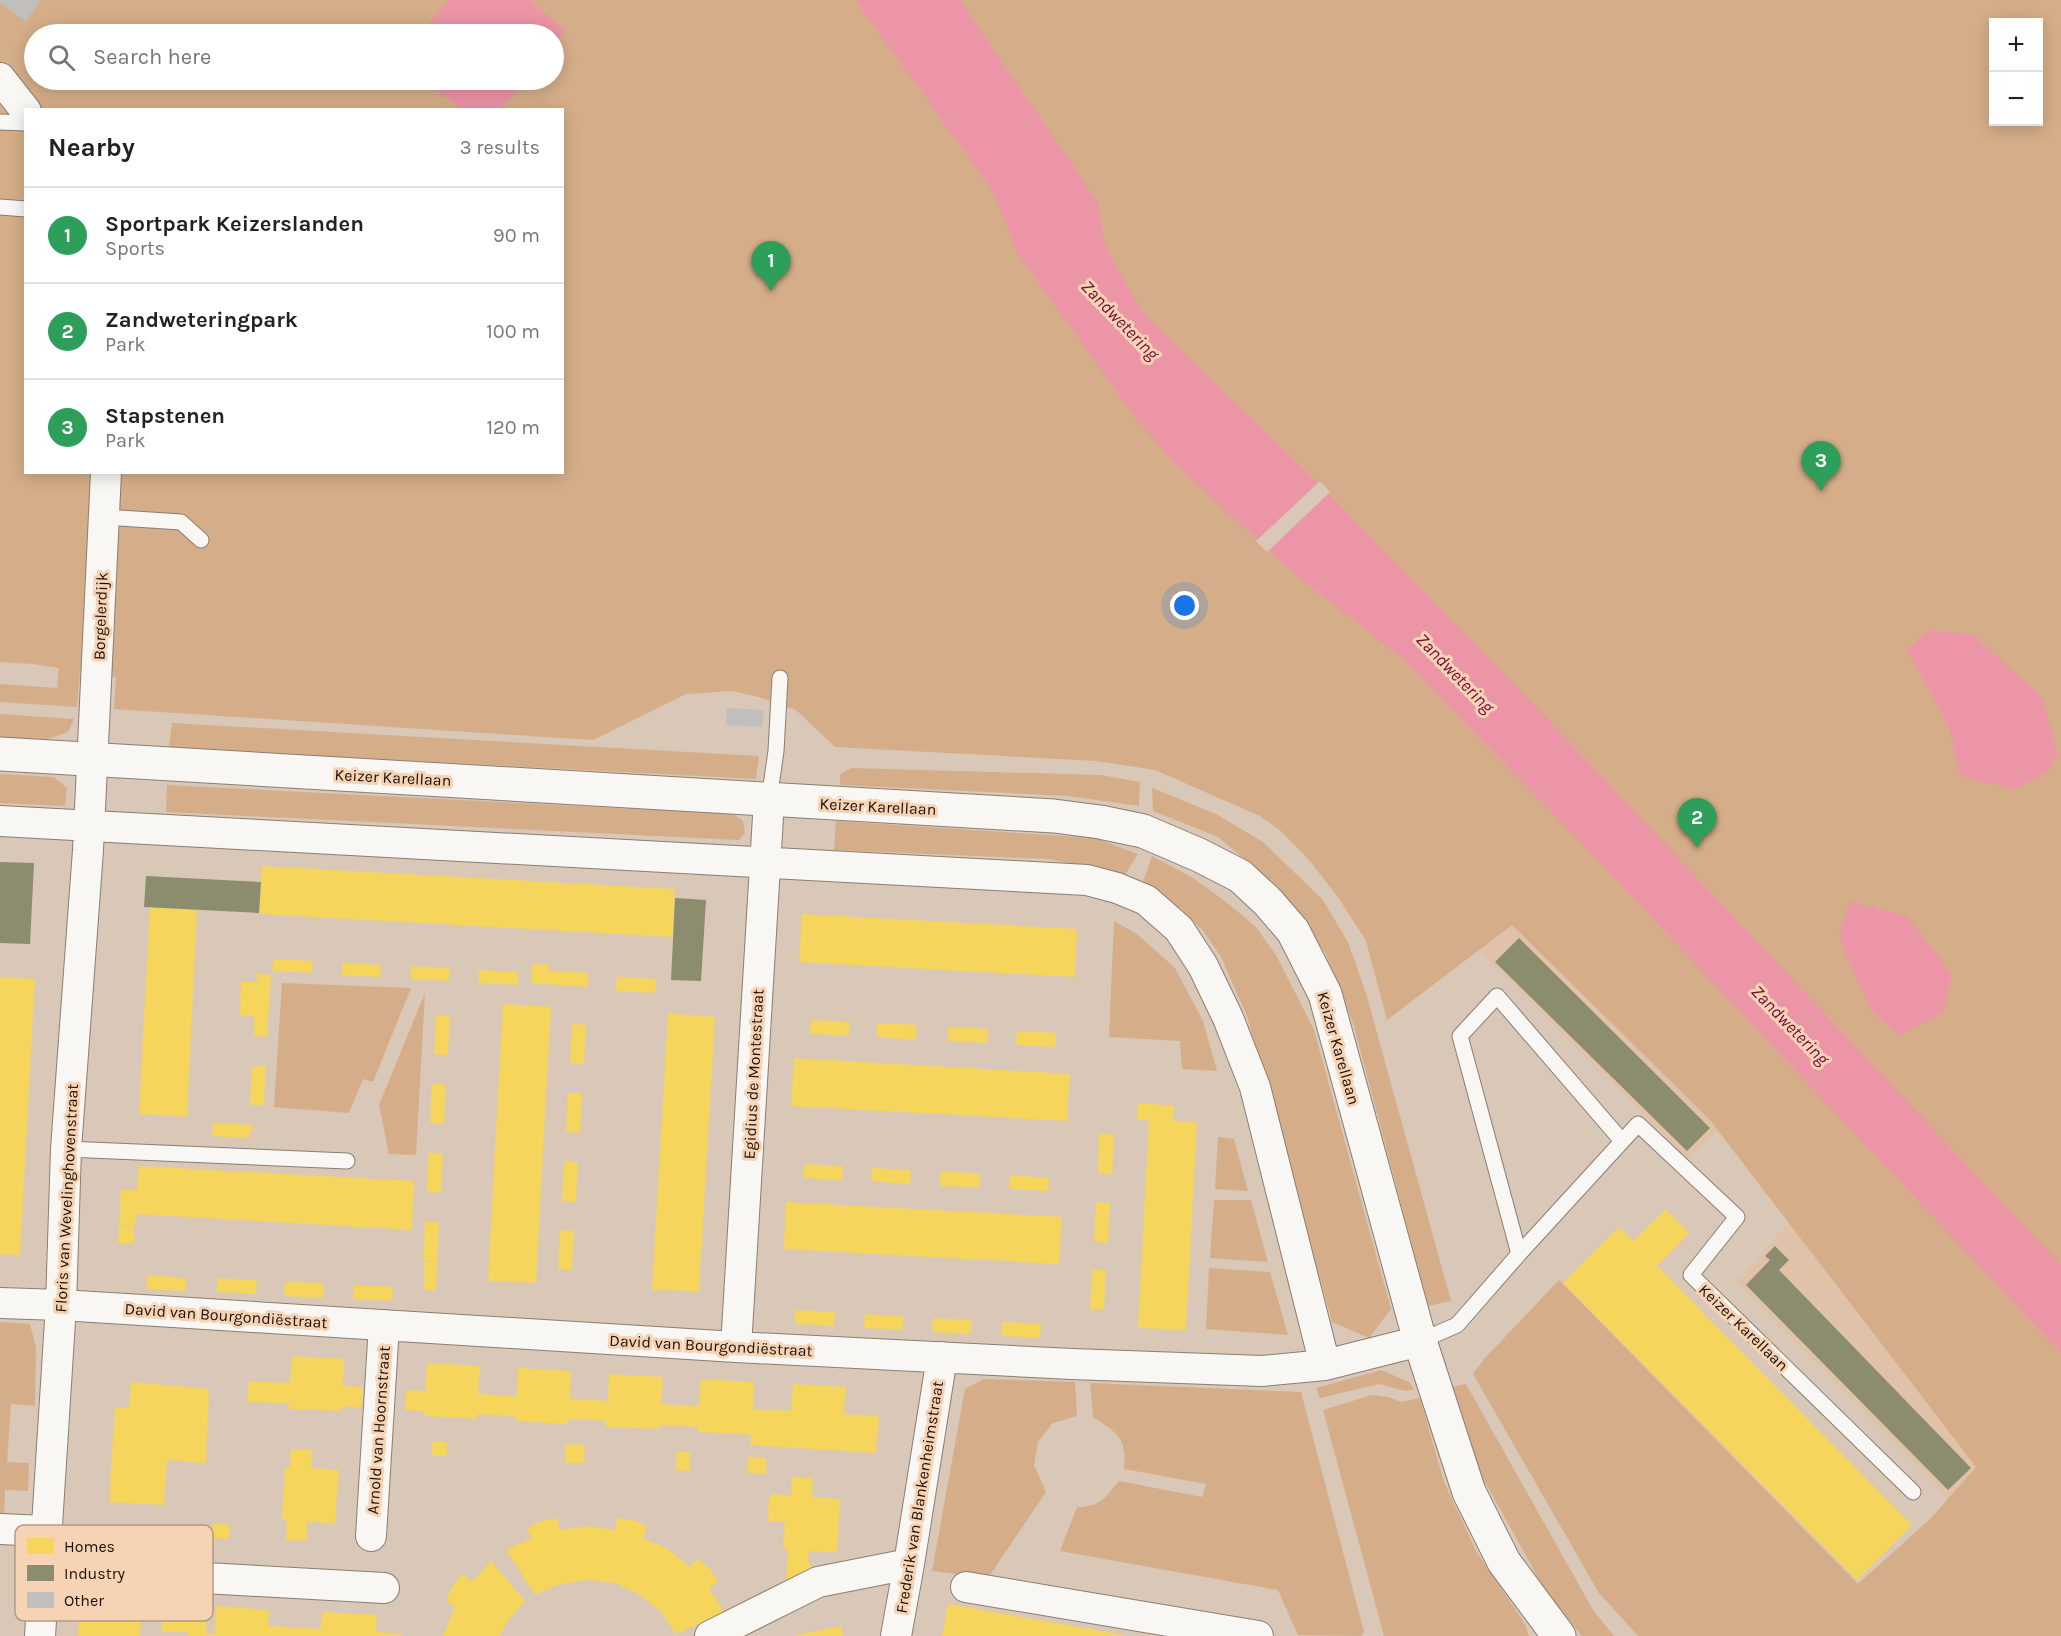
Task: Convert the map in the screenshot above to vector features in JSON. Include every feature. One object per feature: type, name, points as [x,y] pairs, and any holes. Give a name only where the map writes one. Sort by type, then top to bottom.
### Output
[{"type":"street","points":[[0,78],[24,108]]},
{"type":"street","name":"Borgelerdijk","points":[[93,759],[106,474]]},
{"type":"street","name":"Keizer Karellaan","points":[[0,754],[1054,816],[1143,831],[1240,876],[1268,902],[1293,931],[1324,994],[1420,1341],[1469,1492],[1504,1562],[1559,1636]]},
{"type":"street","name":"Floris van Wevelinghovenstraat","points":[[45,1525],[61,1305],[66,1149],[93,759]]},
{"type":"street","name":"Egidius de Montestraat","points":[[736,1347],[769,800]]},
{"type":"street","points":[[0,821],[1087,880],[1117,888],[1146,900],[1179,930],[1203,966],[1228,1018],[1256,1087],[1325,1365]]},
{"type":"street","name":"David van Bourgondiëstraat","points":[[0,1303],[736,1347],[1262,1371],[1325,1365],[1420,1341]]},
{"type":"street","name":"Arnold van Hoornstraat","points":[[371,1536],[384,1325]]},
{"type":"street","name":"Frederik van Blankenheimstraat","points":[[896,1636],[942,1357]]},
{"type":"street","points":[[0,1529],[15,1530]]},
{"type":"street","points":[[710,1636],[818,1582],[909,1564]]},
{"type":"street","points":[[213,1578],[384,1588]]},
{"type":"street","points":[[966,1587],[1255,1636]]},
{"type":"street","name":"Floris van Wevelinghovenstraat","points":[[40,1636],[41,1621]]},
{"type":"lane","points":[[0,122],[24,123]]},
{"type":"lane","points":[[0,207],[24,209]]},
{"type":"lane","points":[[104,517],[181,522],[201,540]]},
{"type":"lane","points":[[769,800],[776,751],[780,678]]},
{"type":"lane","points":[[1519,1254],[1460,1036],[1497,996],[1622,1141]]},
{"type":"lane","name":"Keizer Karellaan","points":[[1420,1341],[1457,1325],[1638,1124],[1737,1217],[1691,1275],[1913,1492]]},
{"type":"lane","points":[[66,1149],[347,1161]]},
{"type":"shaded area","points":[[0,0],[2061,0],[2061,1636],[1638,1636],[1599,1593],[1473,1374],[1485,1358],[1559,1280],[1858,1584],[1931,1518],[1976,1467],[1709,1119],[1512,925],[1387,1020],[1366,941],[1340,900],[1309,860],[1282,832],[1260,816],[1155,770],[1096,761],[835,747],[796,710],[733,691],[686,694],[593,740],[114,709],[116,677],[80,671],[77,707],[0,702],[0,684],[57,688],[59,668],[0,662]]},
{"type":"shaded area","points":[[0,714],[74,719],[68,732],[42,741],[0,739]]},
{"type":"shaded area","points":[[172,723],[759,756],[756,779],[169,748]]},
{"type":"shaded area","points":[[851,768],[1101,775],[1140,782],[1139,806],[1068,796],[840,785],[840,774]]},
{"type":"shaded area","points":[[0,774],[54,777],[67,788],[65,806],[0,803]]},
{"type":"shaded area","points":[[167,785],[733,814],[743,821],[745,833],[739,840],[166,812]]},
{"type":"shaded area","points":[[1152,788],[1216,814],[1263,842],[1323,900],[1348,942],[1366,993],[1451,1301],[1428,1306],[1353,1023],[1326,954],[1277,886],[1218,837],[1153,811]]},
{"type":"shaded area","points":[[836,821],[1095,838],[1138,854],[1125,875],[1049,859],[834,850]]},
{"type":"shaded area","points":[[1152,856],[1193,878],[1256,927],[1276,955],[1314,1030],[1391,1309],[1369,1338],[1332,1322],[1247,1016],[1221,957],[1204,932],[1181,909],[1143,882]]},
{"type":"shaded area","points":[[1114,921],[1137,934],[1175,968],[1203,1021],[1217,1071],[1182,1069],[1180,1041],[1109,1037]]},
{"type":"shaded area","points":[[1512,925],[1709,1119],[1718,1131],[1687,1158],[1479,950]]},
{"type":"shaded area","points":[[282,983],[411,988],[373,1082],[363,1079],[349,1113],[274,1107]]},
{"type":"shaded area","points":[[425,993],[416,1155],[389,1154],[379,1105]]},
{"type":"shaded area","points":[[1218,1137],[1234,1139],[1248,1191],[1215,1189]]},
{"type":"shaded area","points":[[1214,1200],[1251,1200],[1268,1262],[1210,1258]]},
{"type":"shaded area","points":[[1789,1223],[1976,1467],[1948,1498],[1735,1280],[1750,1267]]},
{"type":"shaded area","points":[[1209,1268],[1270,1272],[1288,1335],[1206,1329]]},
{"type":"shaded area","points":[[0,1322],[30,1324],[36,1348],[35,1406],[11,1404],[7,1462],[29,1463],[28,1491],[5,1490],[4,1523],[0,1523]]},
{"type":"shaded area","points":[[1381,1370],[1409,1382],[1414,1389],[1405,1391],[1379,1384],[1320,1398],[1316,1388]]},
{"type":"shaded area","points":[[984,1379],[1075,1382],[1077,1416],[1053,1423],[1038,1442],[1034,1465],[1046,1492],[988,1578],[932,1571],[965,1389]]},
{"type":"shaded area","points":[[1090,1383],[1301,1392],[1364,1632],[1361,1636],[1298,1635],[1278,1590],[1060,1551],[1077,1507],[1097,1503],[1119,1481],[1202,1497],[1206,1484],[1124,1469],[1124,1450],[1119,1437],[1093,1417]]},
{"type":"shaded area","points":[[1466,1384],[1593,1610],[1614,1636],[1582,1636],[1545,1590],[1479,1471],[1452,1387]]},
{"type":"shaded area","points":[[1372,1395],[1389,1397],[1401,1402],[1420,1398],[1444,1482],[1476,1551],[1525,1624],[1529,1636],[1384,1636],[1323,1410]]},
{"type":"water","points":[[449,0],[530,0],[558,24],[429,24]]},
{"type":"water","name":"Zandwetering","points":[[855,0],[960,0],[1097,201],[1106,248],[1144,314],[1315,480],[1543,714],[2061,1265],[2061,1353],[1573,834],[1403,659],[1297,576],[1174,463],[1137,420],[1016,251],[993,191]]},
{"type":"water","points":[[435,90],[517,90],[503,108],[461,108]]},
{"type":"water","points":[[1927,631],[1972,634],[2042,697],[2057,754],[2047,773],[2013,789],[1960,776],[1948,725],[1907,650]]},
{"type":"water","points":[[1850,902],[1907,916],[1952,975],[1943,1013],[1899,1036],[1872,1011],[1852,970],[1839,934]]},
{"type":"pier","points":[[1320,481],[1330,492],[1267,552],[1256,541]]},
{"type":"building: Homes","points":[[262,866],[675,889],[673,937],[259,914]]},
{"type":"building: Homes","points":[[150,907],[197,910],[187,1117],[139,1114]]},
{"type":"building: Homes","points":[[802,914],[1077,929],[1075,977],[799,962]]},
{"type":"building: Homes","points":[[273,959],[312,961],[312,973],[273,971]]},
{"type":"building: Homes","points":[[342,963],[381,965],[380,977],[342,975]]},
{"type":"building: Homes","points":[[532,964],[549,965],[549,971],[588,973],[588,987],[531,983]]},
{"type":"building: Homes","points":[[411,966],[450,968],[449,981],[410,979]]},
{"type":"building: Homes","points":[[479,970],[518,972],[518,985],[479,983]]},
{"type":"building: Homes","points":[[257,973],[271,975],[267,1037],[254,1036],[254,1016],[240,1015],[241,981],[257,982]]},
{"type":"building: Homes","points":[[0,977],[35,979],[20,1255],[0,1254]]},
{"type":"building: Homes","points":[[617,977],[656,979],[655,993],[616,991]]},
{"type":"building: Homes","points":[[503,1004],[551,1007],[536,1283],[488,1281]]},
{"type":"building: Homes","points":[[668,1013],[715,1017],[699,1291],[652,1290]]},
{"type":"building: Homes","points":[[436,1015],[450,1016],[448,1055],[434,1054]]},
{"type":"building: Homes","points":[[811,1020],[850,1022],[849,1036],[810,1034]]},
{"type":"building: Homes","points":[[877,1023],[917,1025],[916,1040],[877,1037]]},
{"type":"building: Homes","points":[[572,1024],[586,1025],[584,1064],[570,1063]]},
{"type":"building: Homes","points":[[948,1027],[988,1029],[987,1043],[948,1041]]},
{"type":"building: Homes","points":[[1017,1031],[1056,1033],[1055,1047],[1016,1045]]},
{"type":"building: Homes","points":[[794,1058],[1070,1074],[1067,1121],[791,1106]]},
{"type":"building: Homes","points":[[252,1066],[266,1066],[264,1105],[250,1105]]},
{"type":"building: Homes","points":[[432,1084],[446,1085],[444,1124],[430,1123]]},
{"type":"building: Homes","points":[[568,1093],[582,1093],[580,1133],[566,1132]]},
{"type":"building: Homes","points":[[1138,1103],[1174,1106],[1173,1121],[1197,1123],[1186,1330],[1138,1328],[1149,1121],[1137,1119]]},
{"type":"building: Homes","points":[[213,1123],[254,1125],[248,1138],[212,1136]]},
{"type":"building: Homes","points":[[1099,1134],[1114,1134],[1112,1174],[1098,1173]]},
{"type":"building: Homes","points":[[428,1153],[443,1154],[441,1193],[427,1192]]},
{"type":"building: Homes","points":[[564,1161],[578,1163],[576,1202],[562,1201]]},
{"type":"building: Homes","points":[[804,1164],[843,1166],[842,1180],[803,1178]]},
{"type":"building: Homes","points":[[139,1166],[414,1181],[412,1230],[136,1214],[135,1226],[119,1225],[121,1189],[137,1190]]},
{"type":"building: Homes","points":[[872,1168],[911,1170],[910,1184],[871,1181]]},
{"type":"building: Homes","points":[[941,1171],[980,1174],[979,1187],[940,1186]]},
{"type":"building: Homes","points":[[1010,1175],[1049,1178],[1048,1191],[1009,1189]]},
{"type":"building: Homes","points":[[786,1202],[1062,1217],[1059,1264],[784,1249]]},
{"type":"building: Homes","points":[[1096,1202],[1110,1203],[1108,1243],[1094,1241]]},
{"type":"building: Homes","points":[[1666,1209],[1689,1233],[1657,1266],[1912,1525],[1857,1580],[1563,1283],[1619,1227],[1633,1241]]},
{"type":"building: Homes","points":[[425,1221],[439,1222],[436,1291],[424,1290],[424,1262],[433,1261],[423,1260]]},
{"type":"building: Homes","points":[[119,1226],[134,1227],[134,1243],[118,1243]]},
{"type":"building: Homes","points":[[560,1230],[574,1231],[572,1270],[558,1269]]},
{"type":"building: Homes","points":[[1092,1270],[1106,1270],[1104,1309],[1090,1309]]},
{"type":"building: Homes","points":[[147,1275],[186,1278],[186,1291],[147,1289]]},
{"type":"building: Homes","points":[[217,1278],[257,1280],[256,1294],[217,1292]]},
{"type":"building: Homes","points":[[285,1282],[324,1283],[323,1298],[284,1296]]},
{"type":"building: Homes","points":[[354,1285],[393,1287],[392,1301],[353,1299]]},
{"type":"building: Homes","points":[[795,1310],[835,1312],[834,1326],[795,1324]]},
{"type":"building: Homes","points":[[865,1314],[903,1316],[903,1330],[864,1328]]},
{"type":"building: Homes","points":[[933,1318],[972,1320],[971,1334],[932,1332]]},
{"type":"building: Homes","points":[[1002,1322],[1041,1324],[1040,1338],[1001,1336]]},
{"type":"building: Homes","points":[[292,1356],[344,1359],[343,1386],[363,1387],[362,1408],[342,1406],[342,1411],[289,1409],[289,1403],[247,1402],[249,1381],[290,1383]]},
{"type":"building: Homes","points":[[427,1363],[480,1366],[478,1394],[517,1396],[518,1368],[571,1371],[570,1399],[608,1401],[609,1374],[663,1377],[661,1404],[699,1406],[701,1379],[754,1382],[753,1409],[791,1411],[793,1384],[846,1387],[844,1414],[879,1416],[876,1453],[750,1445],[751,1435],[698,1432],[698,1427],[660,1425],[659,1429],[606,1427],[606,1421],[569,1419],[568,1424],[515,1421],[515,1416],[477,1414],[477,1419],[424,1416],[424,1411],[405,1410],[406,1390],[425,1391]]},
{"type":"building: Homes","points":[[131,1382],[209,1389],[206,1463],[167,1460],[164,1505],[109,1502],[115,1407],[129,1408]]},
{"type":"building: Homes","points":[[432,1442],[447,1442],[447,1456],[432,1456]]},
{"type":"building: Homes","points":[[565,1444],[585,1445],[584,1463],[565,1463]]},
{"type":"building: Homes","points":[[291,1449],[312,1449],[311,1468],[339,1470],[335,1523],[307,1522],[307,1541],[286,1540],[287,1521],[282,1520],[285,1467],[290,1467]]},
{"type":"building: Homes","points":[[677,1452],[690,1452],[690,1471],[676,1470]]},
{"type":"building: Homes","points":[[748,1457],[766,1458],[766,1474],[747,1473]]},
{"type":"building: Homes","points":[[792,1477],[813,1478],[812,1497],[840,1499],[837,1552],[809,1551],[808,1560],[813,1570],[786,1584],[788,1549],[783,1549],[785,1522],[768,1522],[769,1498],[773,1494],[791,1496]]},
{"type":"building: Homes","points":[[558,1518],[560,1530],[587,1526],[615,1530],[617,1518],[632,1520],[647,1526],[643,1538],[668,1549],[690,1567],[698,1559],[710,1569],[718,1582],[709,1588],[724,1612],[676,1634],[661,1612],[640,1595],[615,1583],[588,1580],[560,1584],[535,1595],[506,1550],[532,1538],[527,1528],[542,1521]]},
{"type":"building: Homes","points":[[213,1523],[230,1525],[229,1539],[213,1538]]},
{"type":"building: Homes","points":[[491,1561],[525,1601],[507,1622],[500,1636],[443,1636],[455,1607],[446,1601],[452,1587],[463,1574],[472,1582]]},
{"type":"building: Homes","points":[[948,1604],[1124,1635],[1124,1636],[942,1636]]},
{"type":"building: Homes","points":[[216,1606],[269,1610],[268,1626],[321,1629],[322,1612],[377,1615],[376,1632],[402,1634],[402,1636],[188,1636],[188,1632],[162,1632],[162,1621],[188,1621],[206,1622],[206,1634],[215,1634]]},
{"type":"building: Homes","points":[[79,1621],[141,1621],[140,1636],[78,1636]]},
{"type":"building: Homes","points":[[841,1626],[843,1636],[796,1636],[796,1635]]},
{"type":"building: Industry","points":[[0,862],[34,863],[30,944],[0,943]]},
{"type":"building: Industry","points":[[146,876],[261,882],[259,913],[144,907]]},
{"type":"building: Industry","points":[[675,898],[706,900],[701,981],[671,980]]},
{"type":"building: Industry","points":[[1519,938],[1710,1128],[1687,1151],[1495,962]]},
{"type":"building: Industry","points":[[1775,1246],[1789,1260],[1779,1270],[1971,1468],[1948,1490],[1746,1285],[1770,1260],[1765,1256]]},
{"type":"building: Other","points":[[0,0],[41,0],[26,21],[0,3]]},
{"type":"building: Other","points":[[727,708],[764,710],[762,727],[726,725]]},
{"type":"place","name":"Sportpark Keizerslanden","points":[[771,291]]},
{"type":"place","name":"Stapstenen","points":[[1821,491]]},
{"type":"place","name":"Zandweteringpark","points":[[1697,848]]}]
